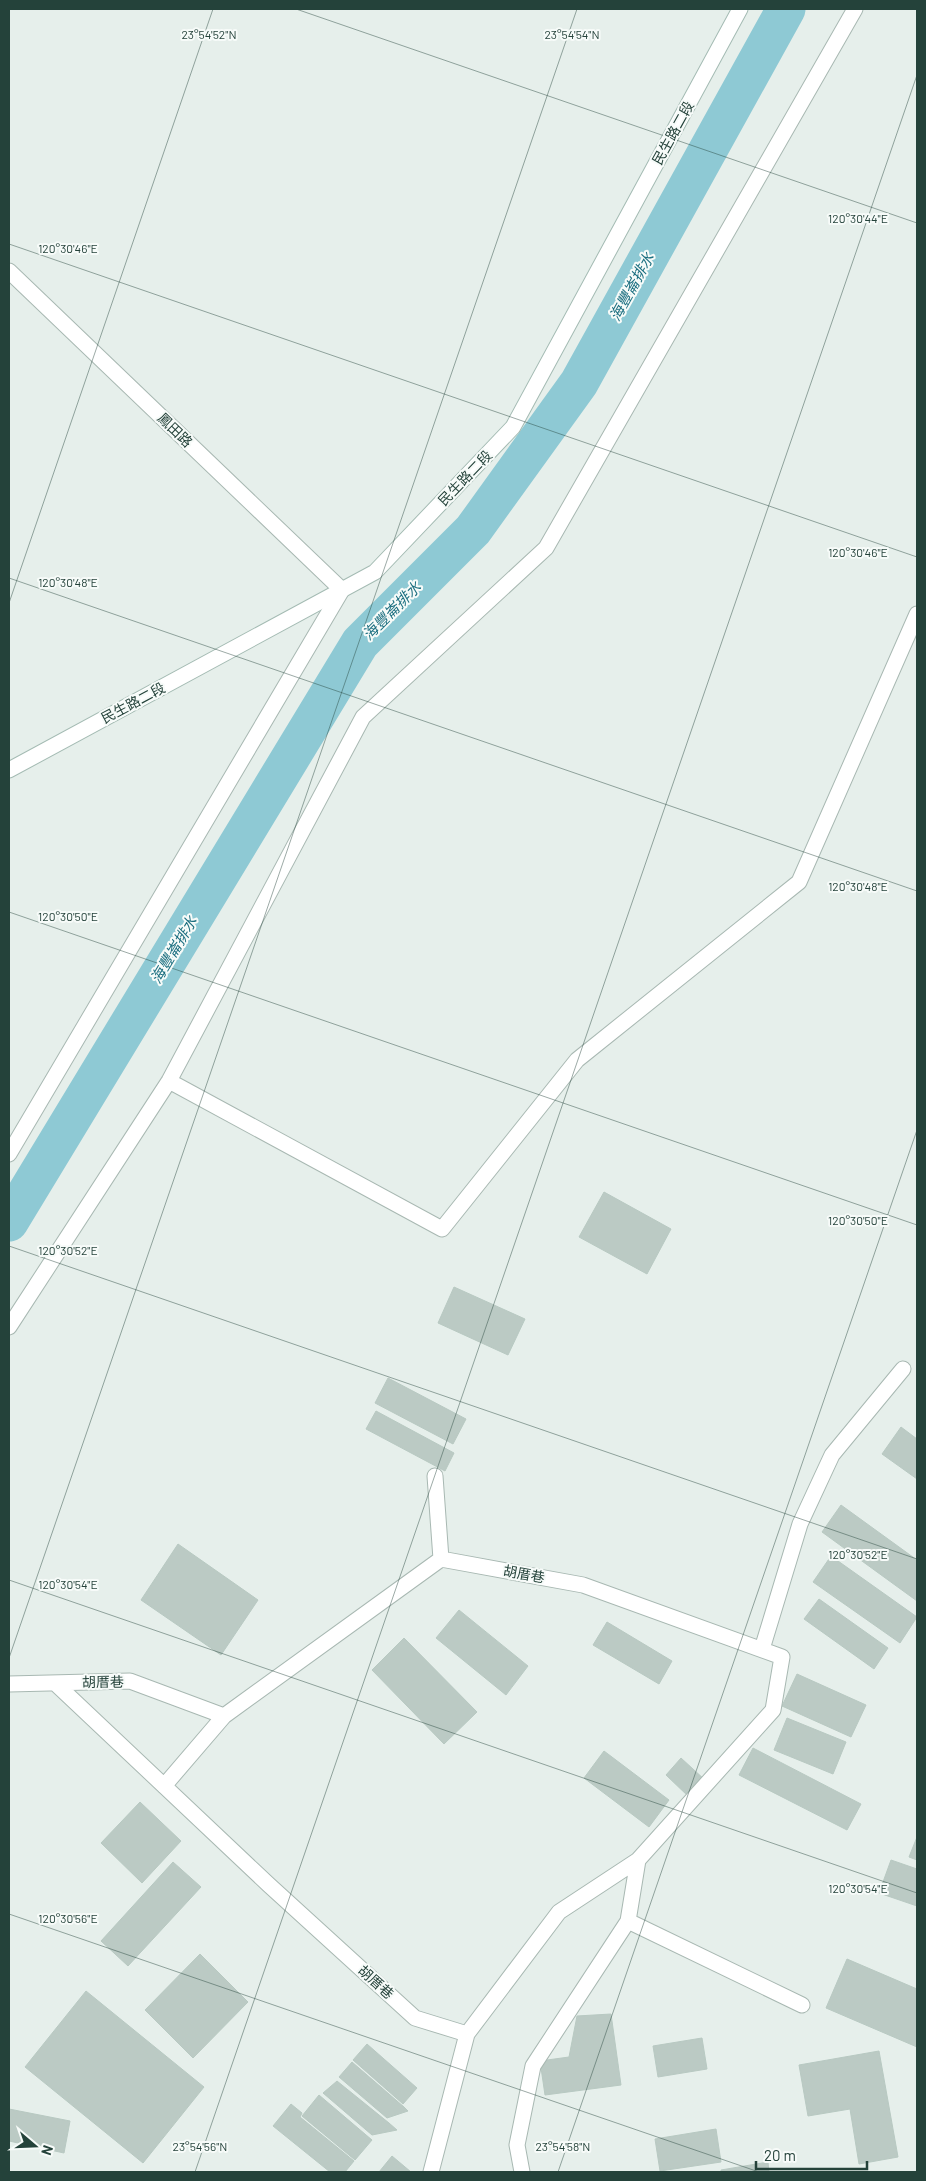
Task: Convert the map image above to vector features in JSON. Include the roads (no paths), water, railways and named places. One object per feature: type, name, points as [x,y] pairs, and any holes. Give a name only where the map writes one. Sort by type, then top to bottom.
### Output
[{"type":"street","name":"民生路二段","points":[[9,770],[375,572],[513,427],[740,9]]},
{"type":"street","points":[[9,1327],[169,1081],[363,717],[546,548],[855,9]]},
{"type":"street","name":"鳳田路","points":[[9,270],[342,590]]},
{"type":"street","points":[[9,1154],[342,590]]},
{"type":"street","points":[[169,1081],[442,1229],[577,1060],[799,882],[917,614]]},
{"type":"street","points":[[762,1649],[800,1524],[832,1455],[904,1369]]},
{"type":"street","points":[[164,1786],[224,1716],[441,1559],[435,1476]]},
{"type":"street","name":"胡厝巷","points":[[431,2172],[467,2034],[559,1912],[638,1860],[773,1710],[782,1657],[583,1585],[441,1559]]},
{"type":"street","name":"胡厝巷","points":[[9,1684],[130,1681],[224,1716]]},
{"type":"street","name":"胡厝巷","points":[[55,1683],[269,1885],[415,2018],[467,2034]]},
{"type":"street","points":[[522,2172],[517,2145],[533,2066],[628,1921],[638,1860]]},
{"type":"street","points":[[628,1921],[802,2005]]},
{"type":"waterway","name":"海豐崙排水","points":[[9,1222],[360,643],[473,530],[579,383],[786,9]]}]
